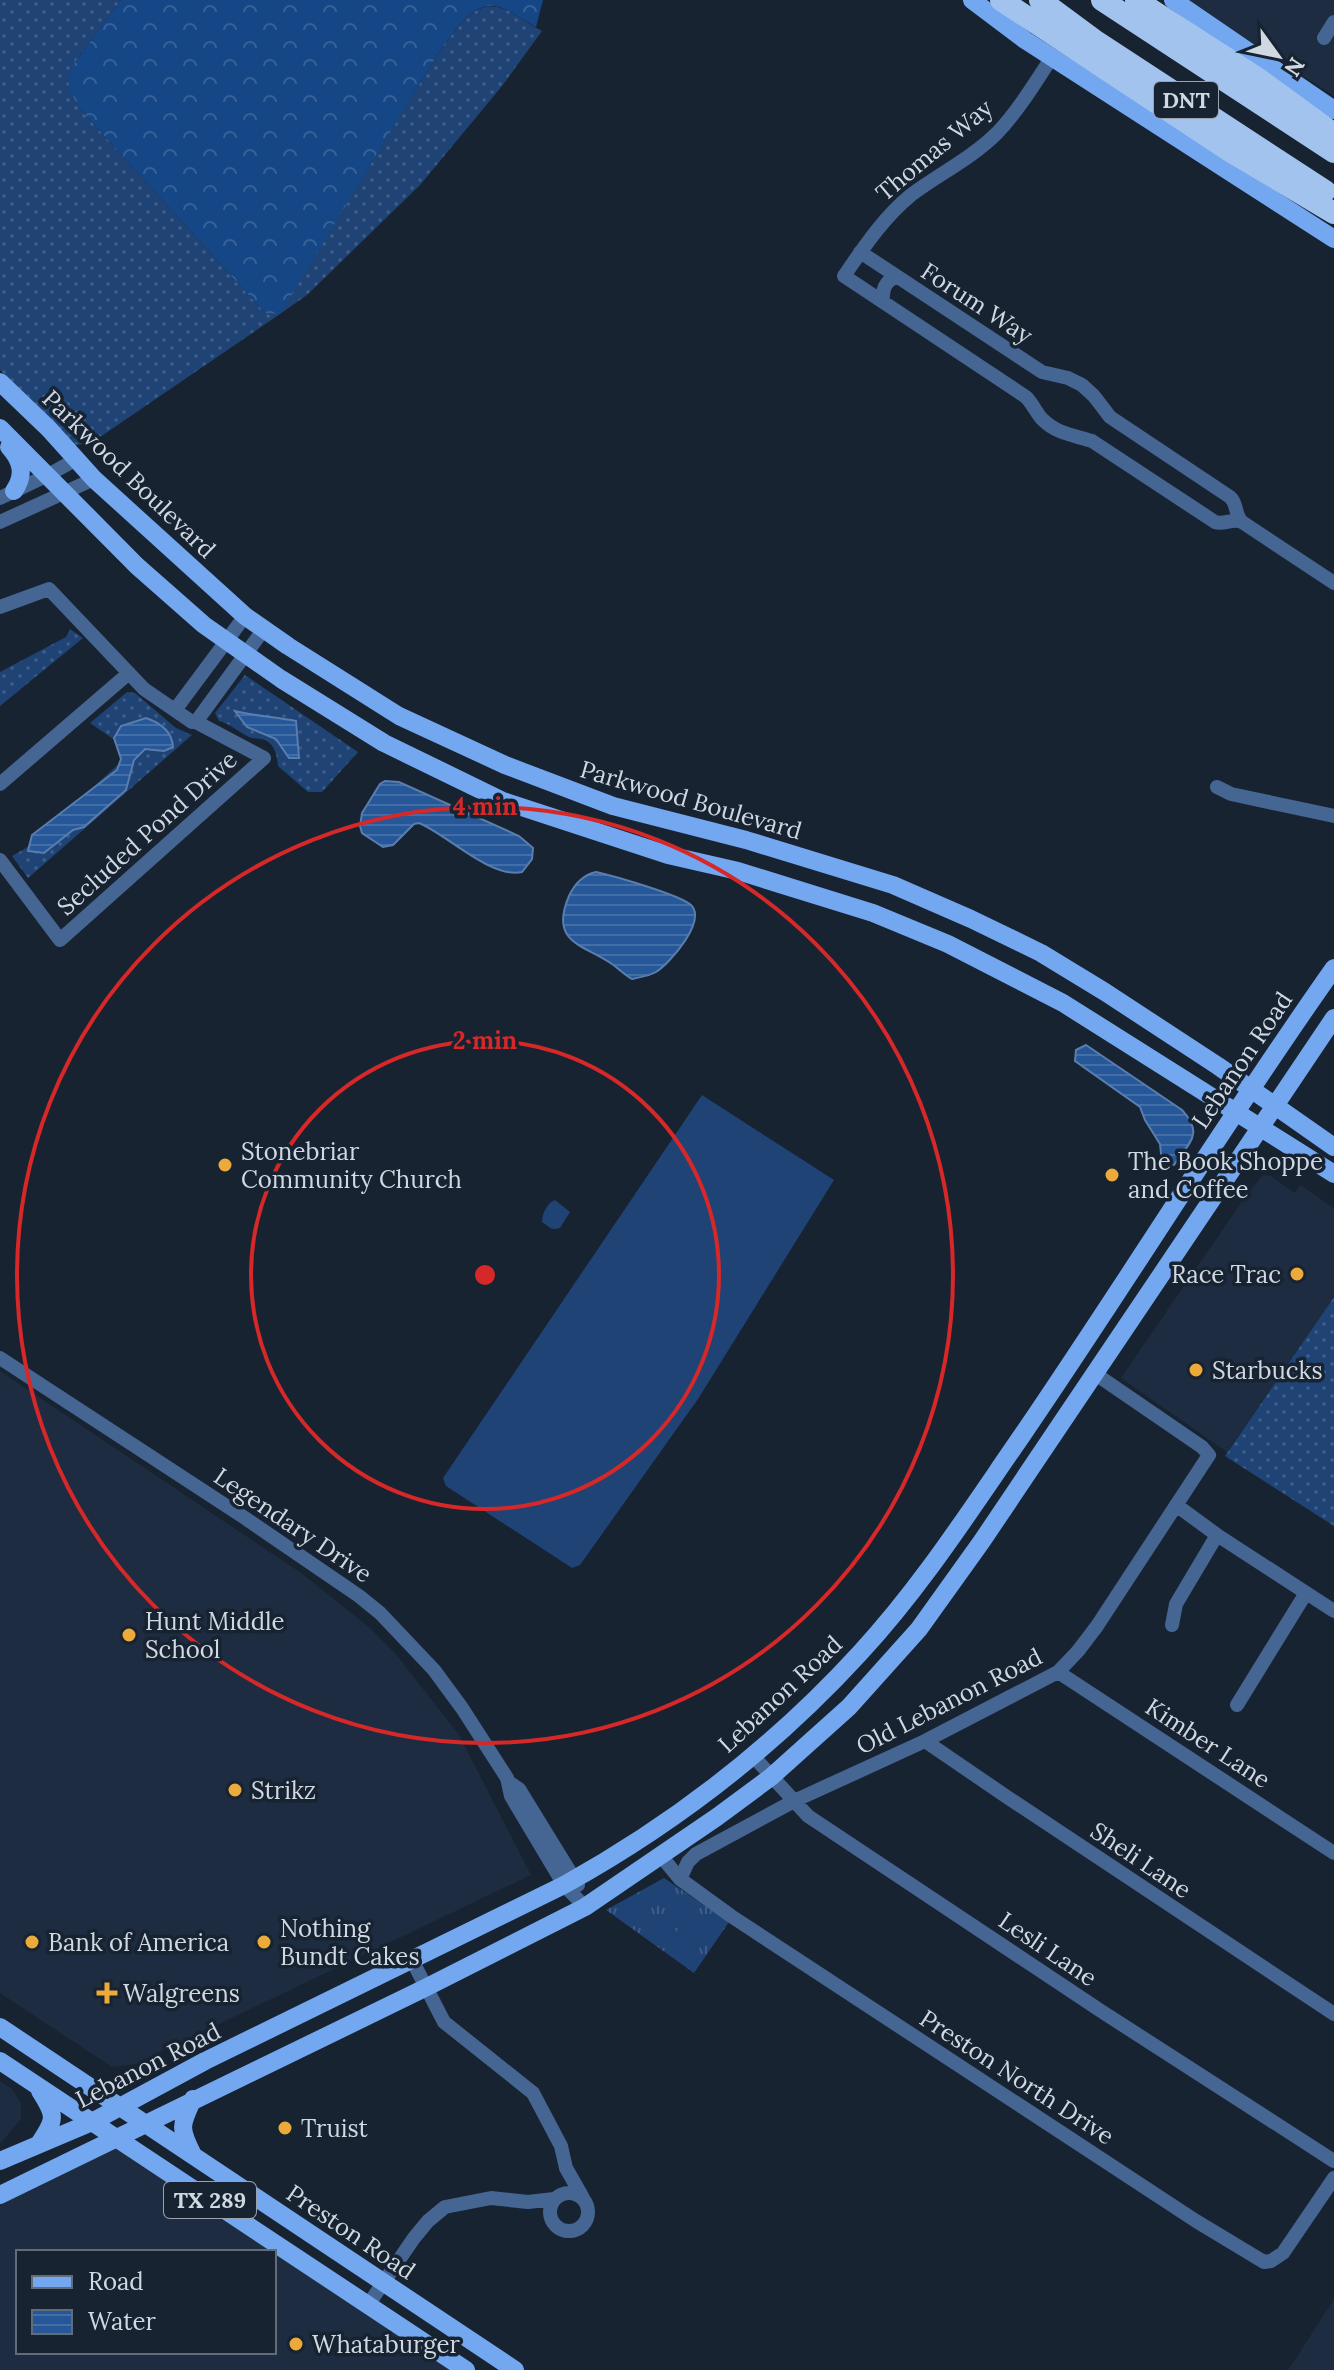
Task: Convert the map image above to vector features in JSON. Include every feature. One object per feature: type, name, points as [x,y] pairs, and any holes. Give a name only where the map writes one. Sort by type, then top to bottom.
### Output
[{"type":"highway","points":[[1001,0],[1230,151],[1334,213]]},
{"type":"highway","name":"DNT","points":[[1040,0],[1097,42],[1334,197]]},
{"type":"highway","name":"DNT","points":[[1102,0],[1334,152]]},
{"type":"highway","points":[[1136,0],[1257,78],[1334,134]]},
{"type":"main road","points":[[972,0],[1052,57],[1334,239]]},
{"type":"main road","points":[[1173,0],[1334,110]]},
{"type":"main road","name":"Parkwood Boulevard","points":[[0,382],[49,429],[94,479],[245,616],[399,716],[505,765],[613,806],[746,840],[893,885],[971,919],[1041,953],[1105,992],[1334,1147]]},
{"type":"main road","points":[[0,428],[137,566],[227,643],[384,743],[503,801],[607,837],[738,871],[873,913],[977,958],[1063,1003],[1334,1174]]},
{"type":"main road","points":[[0,435],[21,465],[19,484],[7,495]]},
{"type":"main road","points":[[384,743],[399,716]]},
{"type":"main road","points":[[566,821],[576,792]]},
{"type":"main road","points":[[738,871],[746,840]]},
{"type":"main road","name":"Lebanon Road","points":[[0,2161],[92,2122],[205,2061],[570,1882],[676,1813],[753,1756],[860,1653],[935,1562],[1074,1359],[1235,1111],[1334,968]]},
{"type":"main road","name":"Lebanon Road","points":[[0,2195],[585,1907],[771,1777],[849,1707],[919,1629],[982,1541],[1334,1018]]},
{"type":"main road","points":[[1074,1359],[1094,1373]]},
{"type":"main road","name":"Preston Road","points":[[0,2027],[515,2370]]},
{"type":"main road","name":"TX 289","points":[[0,2061],[466,2370]]},
{"type":"main road","points":[[36,2085],[53,2111],[53,2122],[39,2144]]},
{"type":"main road","points":[[192,2153],[182,2134],[193,2099]]},
{"type":"street","points":[[1324,38],[1334,22]]},
{"type":"street","name":"Thomas Way","points":[[844,276],[878,228],[911,196],[996,133],[1052,57]]},
{"type":"street","name":"Forum Way","points":[[860,252],[1045,374],[1068,378],[1080,384],[1120,424],[1231,497],[1242,522],[1334,583]]},
{"type":"street","name":"Forum Way","points":[[844,276],[1028,398],[1040,417],[1054,429],[1072,437],[1089,439],[1214,521],[1242,522]]},
{"type":"street","name":"Forum Way","points":[[883,302],[884,287],[888,280],[896,276]]},
{"type":"street","name":"Forum Way","points":[[1017,391],[1033,366]]},
{"type":"street","points":[[1104,449],[1120,424]]},
{"type":"street","points":[[7,495],[75,460]]},
{"type":"street","points":[[0,522],[94,479]]},
{"type":"street","points":[[0,607],[49,589],[144,689],[192,722],[196,722],[264,629]]},
{"type":"street","points":[[175,710],[245,616]]},
{"type":"street","points":[[0,784],[129,673]]},
{"type":"street","name":"Secluded Pond Drive","points":[[0,860],[60,940],[264,758],[196,722]]},
{"type":"street","points":[[1217,787],[1231,794],[1334,816]]},
{"type":"street","name":"Legendary Drive","points":[[0,1358],[245,1518],[380,1613],[434,1670],[462,1708],[510,1783],[511,1796],[585,1907]]},
{"type":"street","name":"Old Lebanon Road","points":[[680,1879],[688,1862],[696,1854],[794,1801],[925,1741],[1058,1672],[1078,1651],[1209,1455],[1202,1447],[1094,1373]]},
{"type":"street","points":[[1176,1505],[1334,1611]]},
{"type":"street","points":[[1172,1625],[1176,1604],[1217,1535]]},
{"type":"street","points":[[1237,1705],[1306,1593]]},
{"type":"street","name":"Kimber Lane","points":[[1058,1672],[1334,1853]]},
{"type":"street","name":"Sheli Lane","points":[[925,1741],[1334,2014]]},
{"type":"street","name":"Lesli Lane","points":[[753,1756],[808,1816],[1334,2161]]},
{"type":"street","name":"Preston North Drive","points":[[661,1856],[680,1879],[731,1916],[1196,2221],[1264,2262],[1283,2253],[1334,2178]]},
{"type":"street","points":[[412,1960],[444,2022],[533,2093],[561,2146],[566,2168],[583,2198],[588,2212],[586,2221],[580,2228],[563,2230],[528,2202]]},
{"type":"street","points":[[550,2218],[549,2209],[558,2196],[566,2168]]},
{"type":"street","points":[[368,2305],[428,2221],[445,2207],[491,2198],[528,2202],[576,2193],[583,2198]]},
{"type":"shaded area","points":[[1186,0],[1334,0],[1334,96]]},
{"type":"shaded area","points":[[1263,1175],[1271,1176],[1295,1193],[1300,1185],[1334,1208],[1334,1297],[1227,1452],[1121,1378]]},
{"type":"shaded area","points":[[0,1371],[301,1573],[370,1628],[395,1653],[459,1735],[531,1875],[135,2064],[112,2067],[0,1993]]},
{"type":"shaded area","points":[[0,2081],[12,2089],[21,2103],[21,2119],[0,2144]]},
{"type":"shaded area","points":[[116,2138],[454,2370],[0,2370],[0,2197]]},
{"type":"shaded area","points":[[1334,2299],[1334,2370],[1288,2370],[1291,2366]]},
{"type":"green space","points":[[0,0],[121,0],[73,65],[80,109],[265,313],[280,313],[455,30],[471,14],[488,6],[509,11],[542,31],[502,86],[420,185],[307,295],[103,435],[84,444],[73,445],[0,370]]},
{"type":"green space","points":[[121,0],[543,0],[536,27],[495,6],[469,15],[455,31],[437,55],[280,314],[265,313],[80,109],[73,97],[69,83],[73,65]]},
{"type":"green space","points":[[70,629],[83,638],[0,706],[0,672],[66,637]]},
{"type":"green space","points":[[245,675],[358,752],[322,792],[308,792],[278,766],[270,743],[249,737],[219,721],[215,713]]},
{"type":"green space","points":[[127,692],[135,693],[176,728],[192,735],[28,878],[12,856],[26,848],[132,752],[90,723]]},
{"type":"green space","points":[[702,1095],[834,1180],[698,1399],[580,1565],[572,1568],[446,1486],[443,1478]]},
{"type":"green space","points":[[555,1200],[570,1212],[560,1228],[552,1229],[542,1219],[547,1206]]},
{"type":"green space","points":[[1334,1297],[1334,1526],[1225,1456]]},
{"type":"green space","points":[[664,1878],[729,1922],[694,1973],[606,1910]]},
{"type":"green space","points":[[688,1914],[707,1927],[693,1949],[673,1937]]},
{"type":"water","points":[[235,711],[296,721],[299,758],[289,758],[276,739],[247,727]]},
{"type":"water","points":[[146,718],[165,728],[173,747],[164,751],[145,749],[134,760],[126,790],[84,827],[73,830],[44,853],[28,851],[32,835],[117,770],[121,759],[114,738],[121,726]]},
{"type":"water","points":[[385,781],[399,782],[519,836],[533,848],[532,859],[522,872],[497,869],[419,823],[414,824],[393,845],[383,847],[362,833],[360,826],[362,813]]},
{"type":"water","points":[[596,872],[661,891],[691,905],[695,912],[691,931],[670,960],[656,972],[632,979],[580,946],[566,933],[563,924],[569,896],[580,880]]},
{"type":"water","points":[[1086,1045],[1182,1110],[1189,1119],[1192,1139],[1174,1165],[1166,1167],[1162,1163],[1160,1144],[1140,1107],[1075,1061],[1076,1050]]},
{"type":"place","name":"Stonebriar Community Church","points":[[225,1165]]},
{"type":"place","name":"The Book Shoppe and Coffee","points":[[1112,1175]]},
{"type":"place","name":"Race Trac","points":[[1297,1274]]},
{"type":"place","name":"Starbucks","points":[[1196,1370]]},
{"type":"place","name":"Hunt Middle School","points":[[129,1635]]},
{"type":"place","name":"Strikz","points":[[235,1790]]},
{"type":"place","name":"Bank of America","points":[[32,1942]]},
{"type":"place","name":"Nothing Bundt Cakes","points":[[264,1942]]},
{"type":"place","name":"Walgreens","points":[[107,1993]]},
{"type":"place","name":"Truist","points":[[285,2128]]},
{"type":"place","name":"Whataburger","points":[[296,2344]]}]
